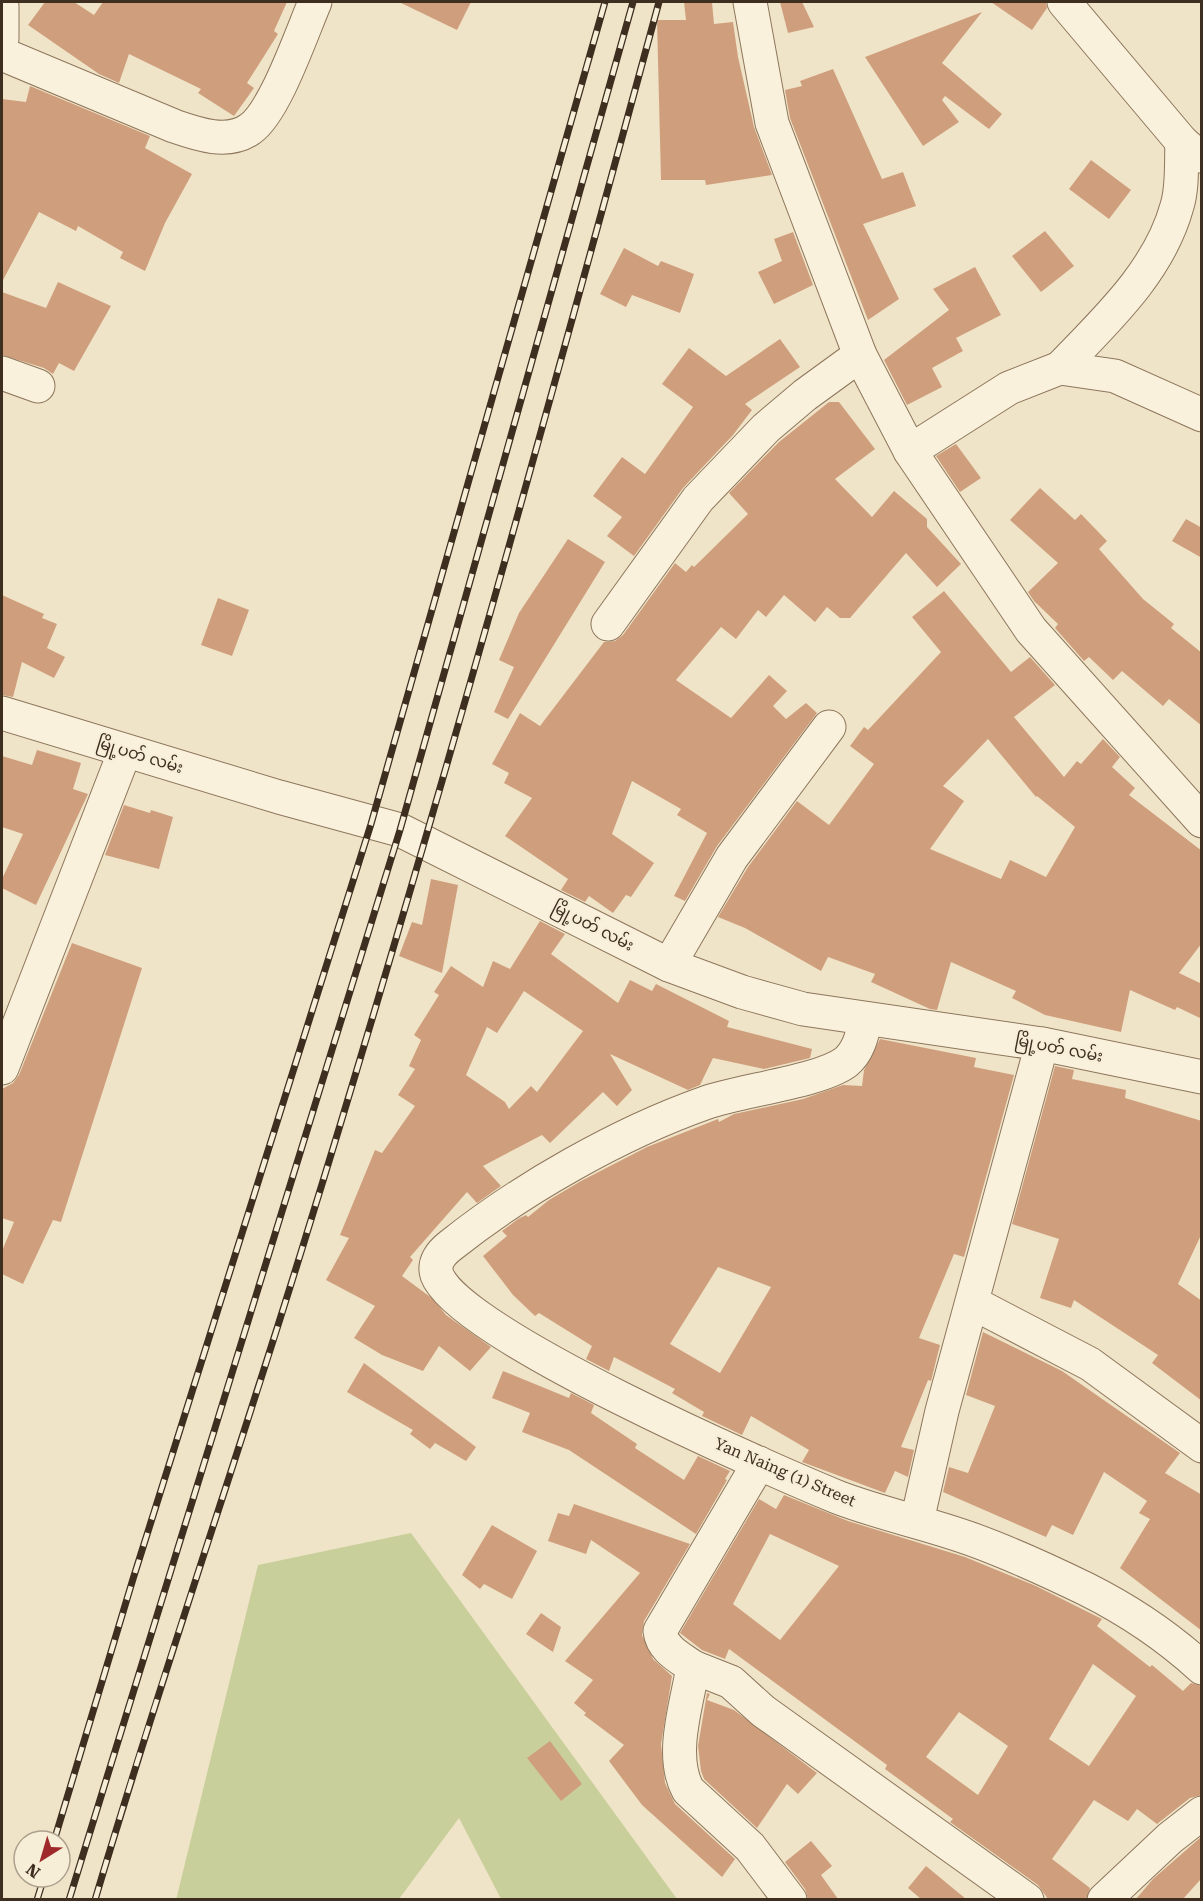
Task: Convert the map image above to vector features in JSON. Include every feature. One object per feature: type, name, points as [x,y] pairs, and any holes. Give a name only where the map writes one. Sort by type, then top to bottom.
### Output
[{"type":"street","points":[[2,54],[174,126],[201,135],[221,138],[249,130],[266,113],[315,2]]},
{"type":"street","points":[[750,2],[772,123],[860,355],[910,451],[1032,630],[1202,821]]},
{"type":"street","points":[[910,451],[1009,388],[1060,368],[1122,304],[1158,252],[1178,206],[1192,151],[1064,2]]},
{"type":"street","points":[[2,6],[2,39]]},
{"type":"street","points":[[608,624],[698,500],[766,428],[804,395],[860,355]]},
{"type":"street","points":[[1060,368],[1115,376],[1202,415]]},
{"type":"street","points":[[2,373],[38,386]]},
{"type":"street","name":"မြို့ပတ် လမ်း","points":[[2,713],[400,830],[669,965],[742,992],[803,1009],[939,1027],[1042,1044],[1202,1077]]},
{"type":"street","points":[[669,965],[732,856],[830,727]]},
{"type":"street","points":[[2,1068],[125,751]]},
{"type":"street","name":"Yan Naing (1) Street","points":[[866,1019],[859,1047],[845,1062],[822,1074],[724,1096],[670,1115],[575,1162],[468,1232],[442,1253],[435,1266],[444,1287],[488,1326],[544,1358],[759,1463],[841,1498],[974,1540],[1089,1590],[1179,1647],[1202,1668]]},
{"type":"street","points":[[917,1521],[942,1411],[1042,1044]]},
{"type":"street","points":[[973,1303],[1090,1364],[1202,1446]]},
{"type":"street","points":[[759,1463],[660,1630],[661,1639],[668,1648],[693,1666],[731,1682],[763,1711],[1027,1899]]},
{"type":"street","points":[[693,1666],[681,1738],[680,1766],[683,1780],[688,1790],[750,1847],[790,1899]]},
{"type":"street","points":[[1104,1899],[1170,1838],[1202,1813]]},
{"type":"green space","points":[[411,1533],[677,1899],[501,1899],[459,1818],[399,1899],[176,1900],[258,1565]]},
{"type":"building","points":[[45,2],[74,2],[94,15],[103,2],[287,2],[274,31],[278,34],[247,83],[254,88],[234,116],[198,93],[201,89],[129,54],[119,83],[99,74],[28,25]]},
{"type":"building","points":[[399,2],[471,2],[457,30]]},
{"type":"building","points":[[684,2],[712,2],[714,24],[733,22],[738,57],[754,127],[772,175],[706,185],[705,180],[661,180],[657,20],[686,20]]},
{"type":"building","points":[[780,2],[802,2],[814,27],[788,33]]},
{"type":"building","points":[[991,2],[1046,2],[1047,8],[1032,30]]},
{"type":"building","points":[[982,12],[942,63],[1002,114],[989,129],[945,96],[942,100],[959,122],[923,146],[865,57]]},
{"type":"building","points":[[833,69],[882,179],[903,172],[916,206],[863,224],[899,299],[868,320],[790,118],[785,90],[802,86],[800,81]]},
{"type":"building","points":[[30,86],[150,136],[145,148],[192,174],[165,223],[145,271],[120,258],[123,252],[78,226],[76,231],[39,212],[2,282],[2,99],[26,102]]},
{"type":"building","points":[[1091,160],[1131,190],[1109,219],[1069,189]]},
{"type":"building","points":[[1045,231],[1074,266],[1041,292],[1012,256]]},
{"type":"building","points":[[793,232],[813,285],[774,304],[758,272],[782,261],[774,239]]},
{"type":"building","points":[[624,248],[658,266],[661,261],[694,274],[680,313],[632,295],[626,307],[600,294]]},
{"type":"building","points":[[975,267],[1001,315],[956,338],[963,351],[932,368],[942,387],[907,405],[884,360],[949,310],[933,289]]},
{"type":"building","points":[[58,282],[111,306],[74,371],[59,363],[53,374],[44,368],[2,355],[2,292],[46,308]]},
{"type":"building","points":[[780,339],[800,367],[745,404],[752,410],[733,435],[683,488],[634,556],[607,536],[622,517],[593,496],[622,457],[645,474],[693,407],[662,384],[689,348],[726,376]]},
{"type":"building","points":[[829,402],[839,402],[875,449],[835,479],[872,517],[894,491],[927,519],[927,527],[961,564],[937,587],[906,553],[850,618],[840,618],[827,607],[815,622],[784,595],[766,617],[758,610],[736,639],[721,627],[676,680],[731,718],[769,675],[787,691],[773,706],[786,719],[806,703],[817,713],[717,846],[685,901],[674,896],[707,833],[677,815],[681,809],[632,781],[612,834],[654,863],[631,897],[626,895],[613,913],[589,896],[585,902],[561,890],[568,879],[505,836],[532,798],[504,783],[509,773],[492,764],[520,713],[540,726],[604,642],[615,641],[623,635],[675,563],[686,572],[692,565],[694,567],[748,514],[729,493],[779,442]]},
{"type":"building","points":[[956,444],[981,478],[960,492],[936,456]]},
{"type":"building","points":[[1040,488],[1075,520],[1081,514],[1107,541],[1099,549],[1143,599],[1174,624],[1171,628],[1202,653],[1202,726],[1169,699],[1163,706],[1122,671],[1113,680],[1089,657],[1084,661],[1055,628],[1058,624],[1034,601],[1028,592],[1058,563],[1010,520]]},
{"type":"building","points":[[1186,519],[1202,528],[1202,558],[1172,541]]},
{"type":"building","points":[[568,539],[605,562],[508,719],[494,712],[514,667],[499,660],[519,613]]},
{"type":"building","points":[[944,591],[1011,672],[1030,657],[1055,685],[1014,717],[1064,777],[1077,761],[1081,764],[1103,739],[1120,757],[1112,767],[1135,788],[1129,795],[1202,851],[1202,943],[1179,973],[1202,984],[1202,1019],[1130,990],[1121,1032],[1045,1015],[1012,998],[1016,991],[951,962],[937,1010],[930,1009],[871,982],[875,974],[828,957],[821,971],[745,928],[718,917],[748,867],[797,801],[829,825],[874,764],[850,746],[864,727],[868,730],[941,652],[912,617]],"holes":[[[988,739],[1036,797],[1075,827],[1046,877],[1010,860],[1001,879],[930,849],[964,801],[943,786]]]},
{"type":"building","points":[[2,595],[44,614],[42,618],[57,624],[47,648],[65,657],[54,678],[22,662],[13,697],[2,695]]},
{"type":"building","points":[[218,598],[249,610],[232,656],[201,645]]},
{"type":"building","points":[[37,750],[81,763],[73,789],[88,794],[36,905],[2,888],[2,879],[23,834],[2,827],[2,756],[32,765]]},
{"type":"building","points":[[124,805],[173,817],[159,869],[105,855]]},
{"type":"building","points":[[431,879],[458,885],[442,973],[399,956],[412,922],[422,925]]},
{"type":"building","points":[[540,921],[565,934],[551,954],[618,1003],[630,980],[652,991],[656,984],[729,1021],[727,1027],[812,1049],[810,1058],[764,1069],[713,1058],[700,1085],[688,1090],[610,1054],[632,1090],[617,1106],[603,1092],[550,1143],[542,1135],[483,1166],[501,1186],[477,1203],[467,1192],[410,1257],[413,1260],[402,1276],[433,1299],[446,1315],[491,1347],[470,1371],[439,1346],[423,1371],[382,1355],[354,1338],[375,1306],[326,1280],[349,1238],[340,1235],[375,1150],[382,1153],[415,1106],[398,1095],[415,1069],[409,1066],[421,1040],[414,1035],[439,995],[434,992],[451,966],[483,987],[493,961],[510,969]],"holes":[[[524,991],[583,1031],[537,1092],[531,1086],[509,1109],[505,1102],[466,1075],[487,1027],[497,1033]]]},
{"type":"building","points":[[72,943],[142,968],[61,1222],[53,1220],[23,1284],[2,1274],[2,1251],[14,1222],[2,1218],[2,1089],[13,1083],[19,1075]]},
{"type":"building","points":[[880,1039],[976,1058],[974,1067],[1014,1075],[964,1257],[954,1254],[919,1338],[940,1345],[931,1381],[928,1380],[901,1447],[914,1450],[908,1477],[895,1471],[885,1493],[802,1462],[809,1450],[751,1416],[742,1435],[702,1416],[704,1412],[672,1393],[675,1389],[614,1357],[609,1371],[586,1359],[592,1346],[539,1313],[535,1316],[513,1295],[483,1256],[507,1236],[502,1231],[518,1219],[526,1215],[528,1217],[549,1200],[581,1181],[647,1147],[718,1119],[719,1122],[734,1114],[803,1099],[843,1085],[862,1086],[864,1070]],"holes":[[[718,1267],[771,1287],[720,1373],[670,1344]]]},
{"type":"building","points":[[1055,1066],[1074,1070],[1072,1079],[1126,1090],[1125,1098],[1202,1121],[1202,1233],[1178,1284],[1202,1301],[1202,1401],[1152,1363],[1158,1355],[1074,1300],[1071,1308],[1040,1298],[1059,1239],[1012,1224]]},
{"type":"building","points":[[983,1332],[1062,1371],[1180,1453],[1165,1473],[1202,1495],[1202,1631],[1120,1568],[1150,1519],[1139,1513],[1147,1501],[1104,1472],[1073,1535],[1052,1525],[1046,1537],[943,1492],[949,1467],[968,1473],[995,1406],[966,1395]]},
{"type":"building","points":[[364,1363],[476,1447],[466,1461],[435,1443],[430,1449],[410,1434],[413,1430],[347,1392]]},
{"type":"building","points":[[503,1371],[569,1398],[571,1393],[594,1405],[591,1413],[637,1444],[635,1448],[684,1480],[698,1456],[730,1471],[696,1534],[569,1450],[522,1432],[530,1413],[492,1398]]},
{"type":"building","points":[[784,1495],[848,1521],[965,1557],[1036,1586],[1102,1619],[1097,1626],[1150,1667],[1152,1665],[1183,1691],[1191,1683],[1202,1686],[1202,1795],[1190,1798],[1157,1824],[1137,1809],[1128,1821],[1094,1800],[1052,1859],[1090,1888],[1086,1899],[1048,1899],[1038,1885],[950,1822],[953,1819],[885,1769],[887,1765],[729,1649],[725,1659],[702,1650],[680,1633],[759,1499],[776,1509]],"holes":[[[770,1534],[839,1566],[780,1640],[733,1604]],[[1093,1664],[1136,1696],[1089,1766],[1049,1739]],[[959,1712],[1008,1746],[978,1795],[926,1757]]]},
{"type":"building","points":[[574,1504],[690,1544],[644,1621],[642,1635],[653,1659],[672,1676],[661,1744],[665,1783],[675,1804],[735,1859],[722,1877],[642,1805],[609,1761],[624,1745],[584,1715],[586,1713],[574,1703],[593,1680],[565,1661],[640,1573],[591,1540],[586,1554],[548,1541],[558,1513],[569,1516]]},
{"type":"building","points":[[492,1525],[537,1551],[512,1599],[484,1584],[480,1589],[462,1575]]},
{"type":"building","points":[[541,1613],[561,1627],[553,1652],[526,1634]]},
{"type":"building","points":[[707,1693],[710,1694],[707,1700],[734,1710],[817,1773],[798,1794],[787,1784],[757,1828],[704,1779],[701,1771],[698,1746]]},
{"type":"building","points":[[550,1741],[582,1784],[561,1801],[527,1758]]},
{"type":"building","points":[[1201,1837],[1201,1879],[1183,1899],[1136,1899],[1153,1879]]},
{"type":"building","points":[[811,1841],[832,1866],[821,1875],[838,1899],[808,1899],[805,1889],[785,1862]]},
{"type":"building","points":[[926,1866],[966,1899],[921,1899],[908,1888]]},
{"type":"railway","points":[[58,1829],[133,1579],[371,824],[605,2]]},
{"type":"railway","points":[[69,1900],[400,830],[633,2]]},
{"type":"railway","points":[[95,1900],[146,1733],[280,1319],[399,929],[532,466],[659,2]]},
{"type":"railway","points":[[37,1900],[40,1889]]}]
